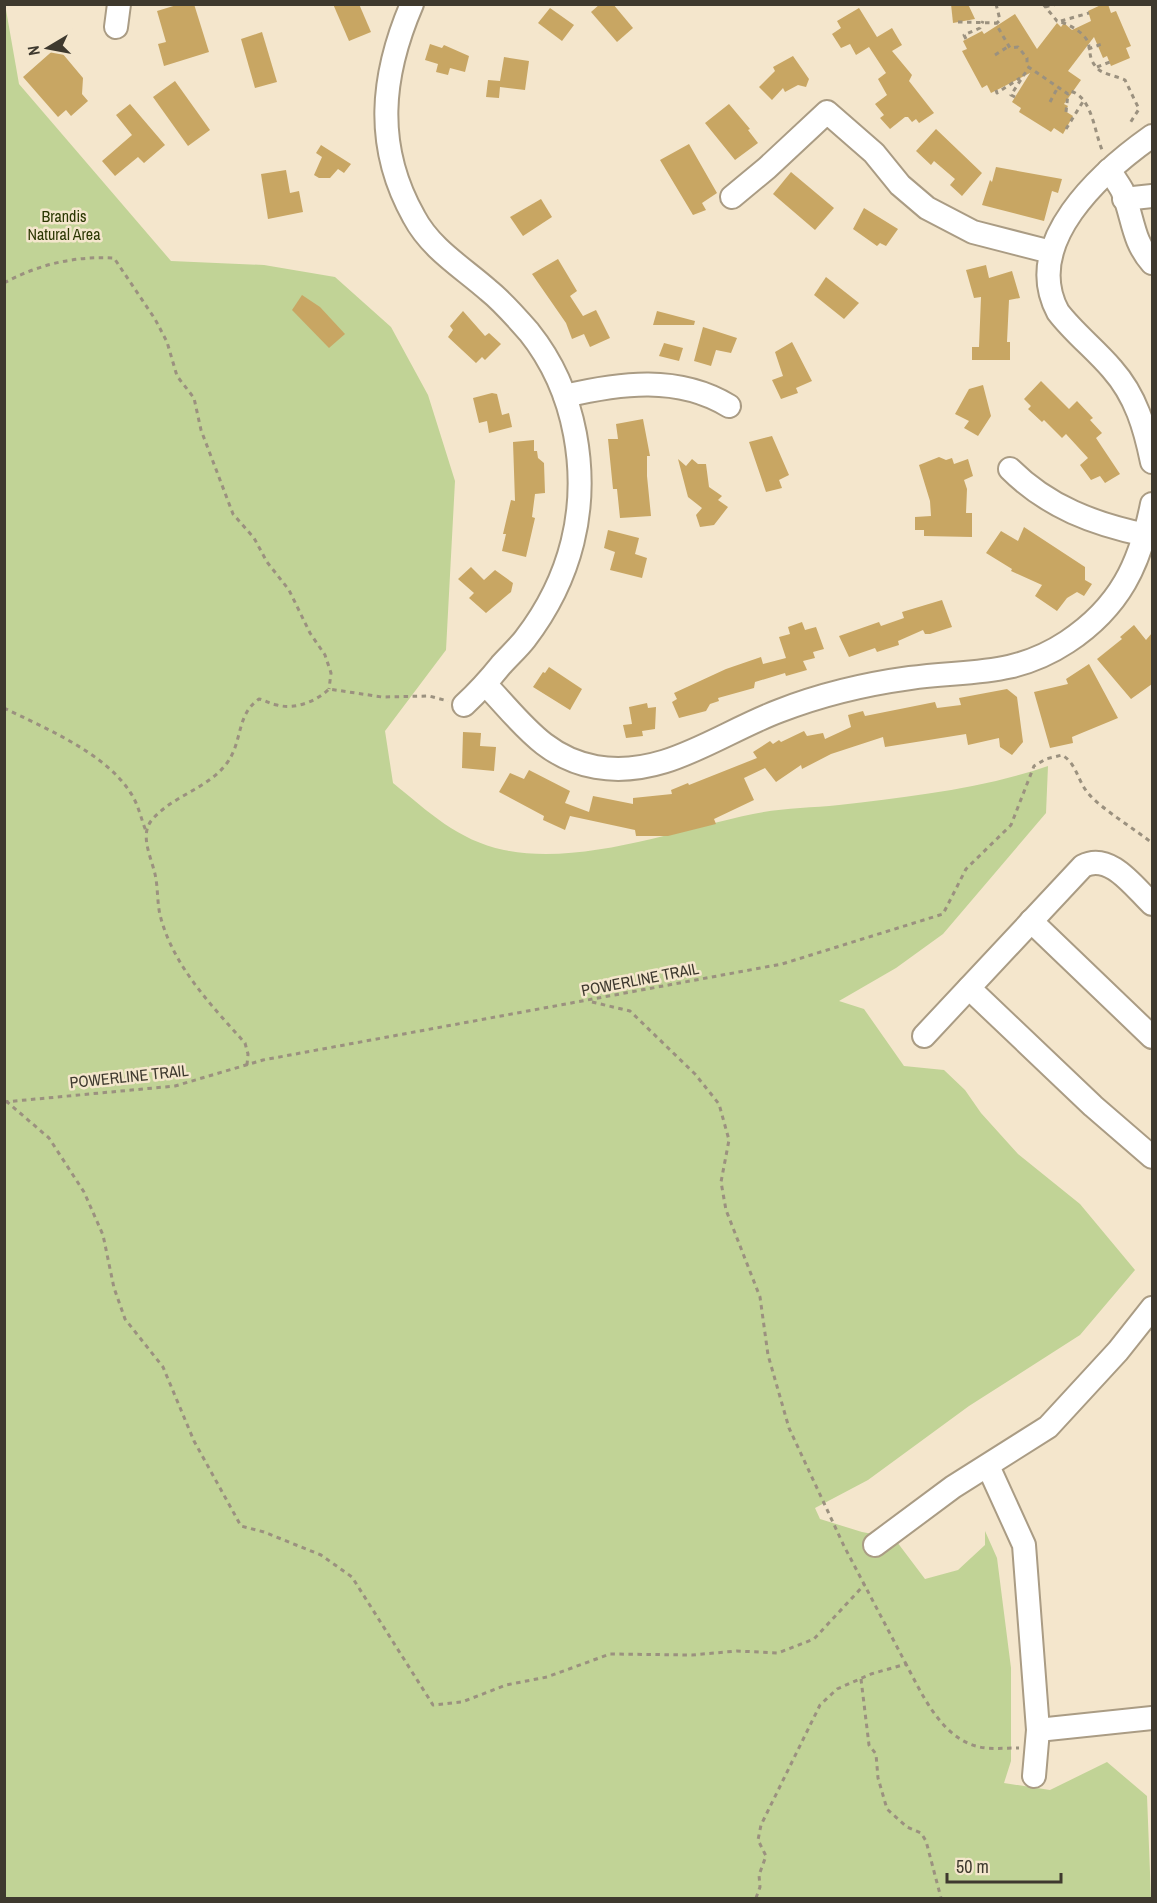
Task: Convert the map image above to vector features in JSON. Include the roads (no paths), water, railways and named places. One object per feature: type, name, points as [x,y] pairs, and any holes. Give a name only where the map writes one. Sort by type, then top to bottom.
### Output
[{"type":"street","points":[[116,27],[119,4]]},
{"type":"street","points":[[412,4],[392,55],[386,89],[387,136],[401,189],[414,219],[435,245],[505,305],[544,354],[565,396],[578,452],[580,477],[579,513],[573,545],[554,596],[524,640],[486,685],[464,705]]},
{"type":"street","points":[[732,197],[827,112],[874,153],[900,185],[927,208],[973,232],[1051,252]]},
{"type":"street","points":[[1152,136],[1107,162],[1067,219],[1051,252],[1047,271],[1052,301],[1068,326],[1113,370],[1134,401],[1146,433],[1152,462]]},
{"type":"street","points":[[1107,162],[1122,190],[1129,221],[1145,255],[1152,263]]},
{"type":"street","points":[[1124,200],[1152,196]]},
{"type":"street","points":[[565,396],[605,387],[652,384],[704,393],[729,406]]},
{"type":"street","points":[[1010,469],[1054,503],[1086,520],[1146,536]]},
{"type":"street","points":[[486,685],[526,729],[555,753],[596,767],[621,770],[646,767],[683,755],[758,719],[813,699],[911,678],[1002,670],[1048,653],[1082,631],[1116,598],[1137,562],[1146,536],[1152,504]]},
{"type":"street","points":[[924,1036],[1083,866],[1092,861],[1104,863],[1120,873],[1152,904]]},
{"type":"street","points":[[1031,921],[1152,1036]]},
{"type":"street","points":[[969,988],[1093,1106],[1152,1157]]},
{"type":"street","points":[[875,1545],[953,1487],[1048,1427],[1118,1351],[1152,1308]]},
{"type":"street","points":[[988,1466],[1024,1545],[1038,1730],[1034,1776]]},
{"type":"street","points":[[1038,1730],[1152,1718]]},
{"type":"park label","name":"Brandis Natural Area","points":[[64,225]]}]
